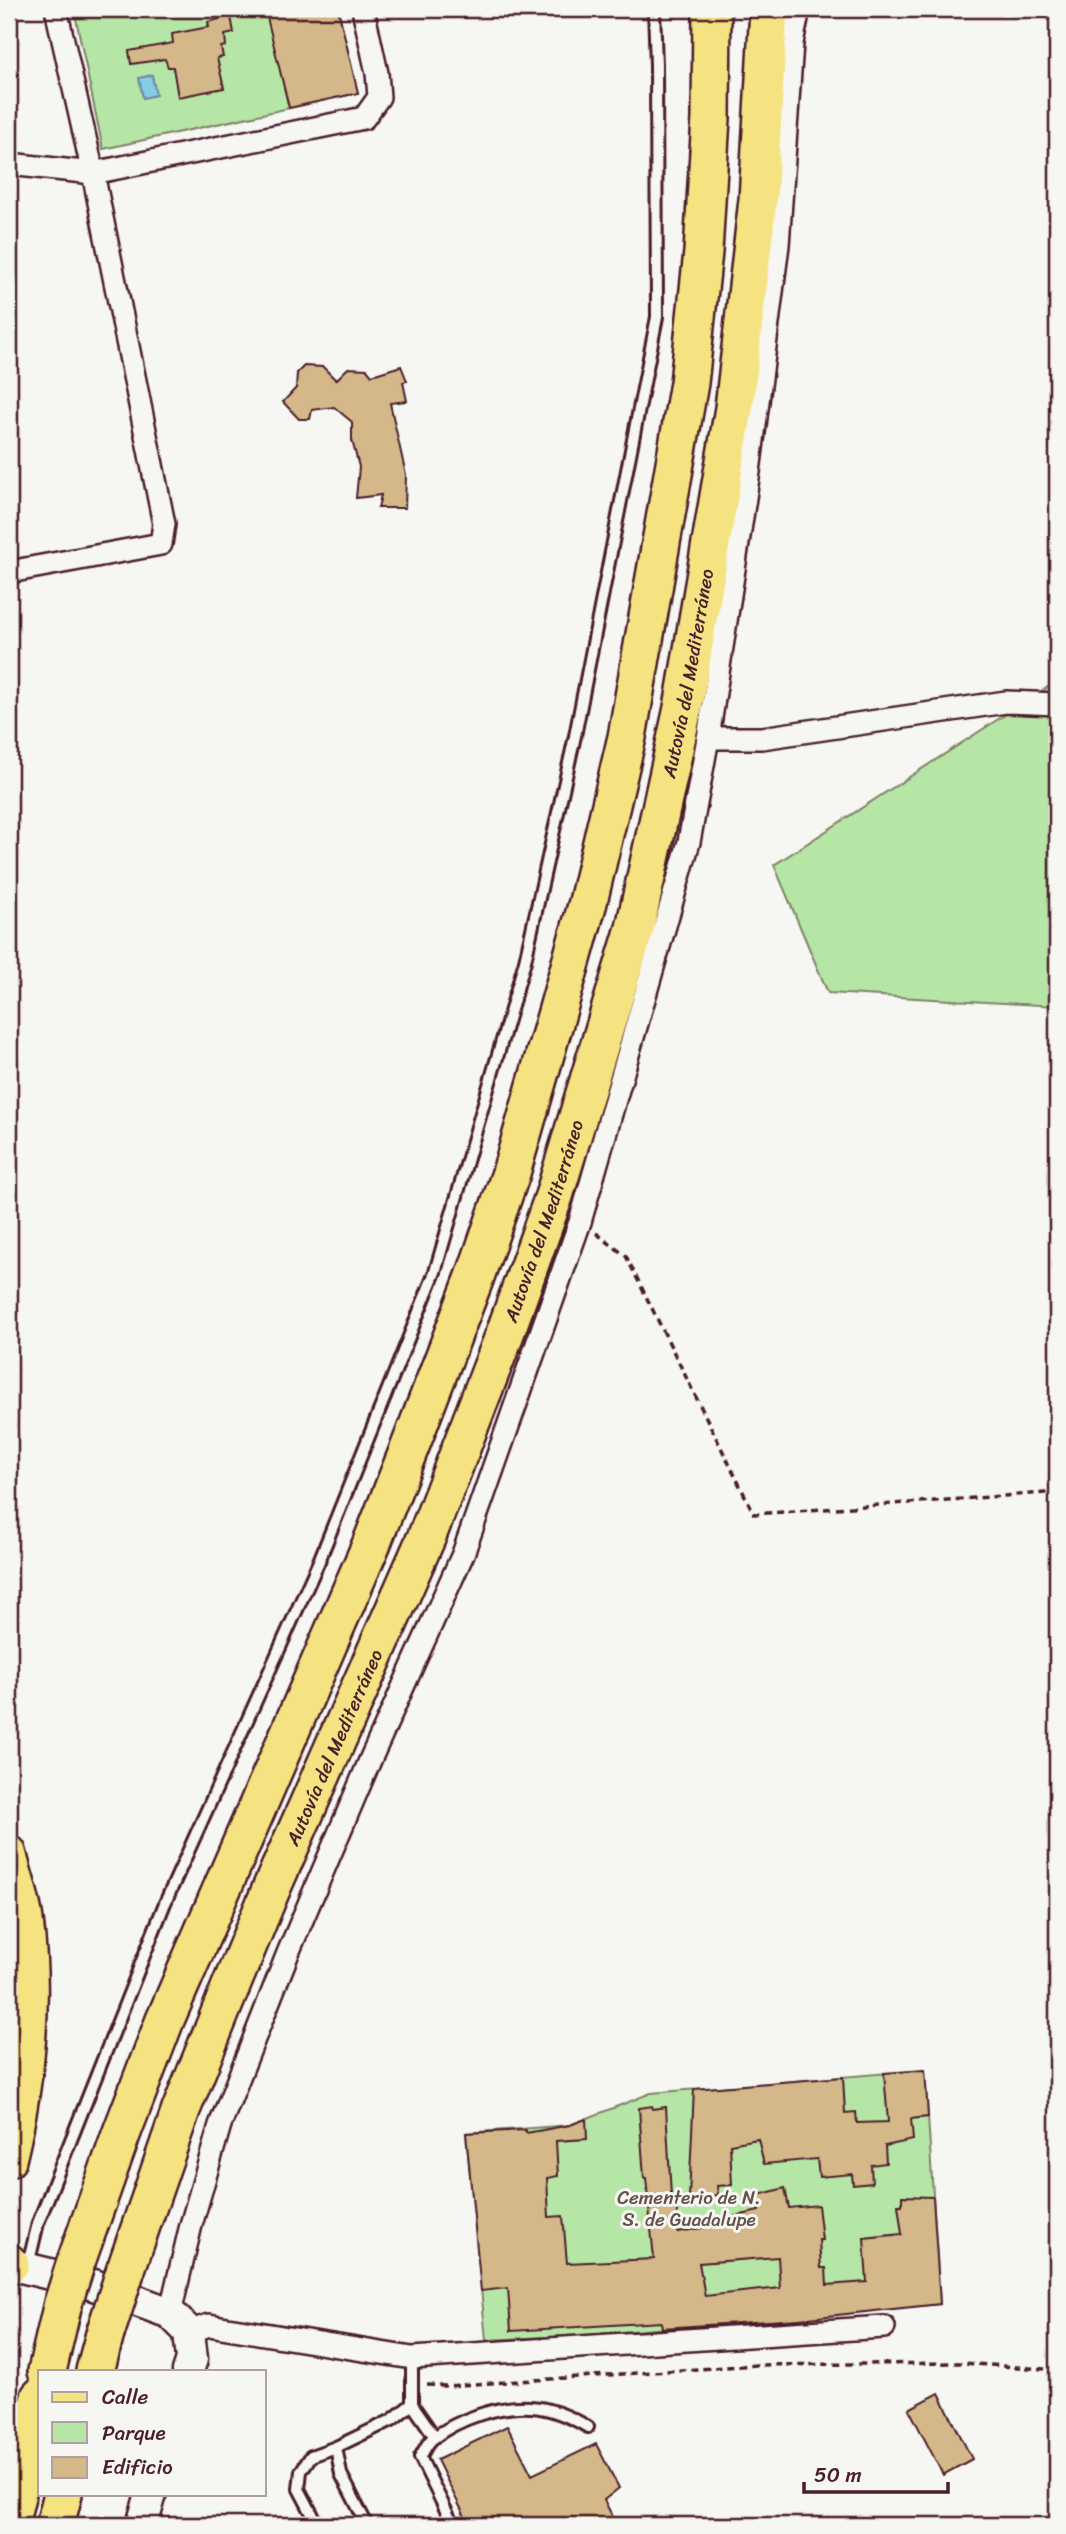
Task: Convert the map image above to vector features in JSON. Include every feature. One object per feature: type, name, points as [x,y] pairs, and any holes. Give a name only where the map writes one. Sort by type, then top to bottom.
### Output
[{"type":"highway","points":[[47,2370],[77,2259],[164,2020],[371,1545],[512,1173],[588,902],[626,737],[689,383],[703,252],[712,9]]},
{"type":"highway","name":"Autovía del Mediterráneo","points":[[95,2370],[125,2272],[181,2110],[272,1887],[427,1536],[498,1351],[554,1196],[635,928],[683,708],[734,408],[758,200],[769,9]]},
{"type":"highway","points":[[9,2525],[38,2405]]},
{"type":"highway","points":[[55,2525],[62,2496]]},
{"type":"main road","points":[[9,1852],[26,1918],[30,2000],[22,2107],[10,2153]]},
{"type":"street","points":[[9,572],[161,544],[164,524],[93,173],[56,9]]},
{"type":"street","points":[[9,164],[93,173],[364,118],[379,97],[377,73],[363,9]]},
{"type":"street","points":[[188,2370],[192,2359],[180,2323],[191,2225],[220,2125],[288,1953],[371,1758],[463,1554],[580,1222],[689,842],[708,738],[749,472],[778,245],[792,43],[799,9]]},
{"type":"street","points":[[708,738],[762,738],[1006,702],[1057,704]]},
{"type":"street","points":[[14,2264],[94,2285],[180,2323],[209,2325],[412,2358],[884,2327]]},
{"type":"street","points":[[142,2525],[150,2496]]},
{"type":"lane","points":[[14,2264],[38,2223],[164,1903],[319,1561],[435,1272],[524,961],[575,736],[657,317],[654,9]]},
{"type":"lane","points":[[412,2358],[412,2404],[435,2437]]},
{"type":"lane","points":[[318,2525],[299,2488],[301,2470],[312,2456],[392,2420],[412,2404]]},
{"type":"lane","points":[[453,2525],[420,2457],[430,2440],[472,2417],[532,2407],[571,2417],[588,2427]]},
{"type":"lane","points":[[336,2447],[341,2474],[367,2525]]},
{"type":"path","points":[[580,1222],[626,1256],[754,1514],[1045,1493],[1057,1484]]},
{"type":"path","points":[[412,2384],[446,2386],[756,2365],[962,2363],[1057,2370]]},
{"type":"green space","points":[[74,9],[338,9],[358,93],[103,149]]},
{"type":"green space","points":[[1057,681],[1057,1006],[828,993],[774,865]]},
{"type":"green space","name":"Cementerio de N. S. de Guadalupe","points":[[925,2070],[940,2304],[587,2335],[486,2340],[466,2133],[570,2125],[651,2093]]},
{"type":"water","points":[[152,75],[156,95],[143,98],[139,78]]},
{"type":"building","points":[[265,9],[338,9],[358,93],[289,108]]},
{"type":"building","points":[[231,16],[234,33],[225,35],[226,46],[221,47],[223,57],[217,58],[224,88],[178,97],[173,67],[168,67],[165,59],[131,64],[129,51],[173,43],[172,34],[209,27],[208,22]]},
{"type":"building","points":[[304,366],[323,367],[336,380],[348,368],[367,369],[372,375],[401,366],[407,381],[403,382],[407,401],[390,403],[406,475],[405,508],[378,508],[381,495],[356,498],[359,467],[352,440],[352,422],[334,407],[312,410],[310,419],[299,419],[283,402],[296,388],[297,373]]},
{"type":"building","points":[[925,2070],[928,2117],[911,2119],[913,2140],[885,2146],[886,2163],[871,2165],[872,2183],[853,2185],[852,2174],[819,2177],[817,2159],[764,2164],[758,2139],[730,2144],[732,2185],[717,2186],[718,2195],[689,2198],[694,2089],[843,2077],[845,2113],[856,2112],[857,2123],[888,2122],[884,2073]]},
{"type":"building","points":[[666,2107],[671,2196],[676,2196],[678,2232],[713,2226],[712,2218],[728,2218],[759,2211],[758,2195],[785,2188],[789,2208],[818,2205],[822,2240],[819,2240],[821,2268],[826,2268],[827,2285],[867,2282],[864,2238],[902,2234],[898,2205],[902,2205],[902,2196],[933,2197],[940,2304],[799,2319],[662,2328],[661,2322],[511,2331],[508,2288],[481,2291],[466,2133],[526,2130],[526,2133],[570,2125],[586,2119],[587,2139],[556,2141],[558,2176],[547,2178],[549,2217],[563,2216],[567,2263],[654,2259],[639,2108]],"holes":[[[778,2257],[780,2288],[705,2296],[699,2263]]]},
{"type":"building","points":[[939,2393],[972,2459],[943,2475],[909,2409]]},
{"type":"building","points":[[507,2426],[532,2475],[596,2444],[619,2488],[604,2500],[617,2525],[469,2525],[437,2460]]}]
